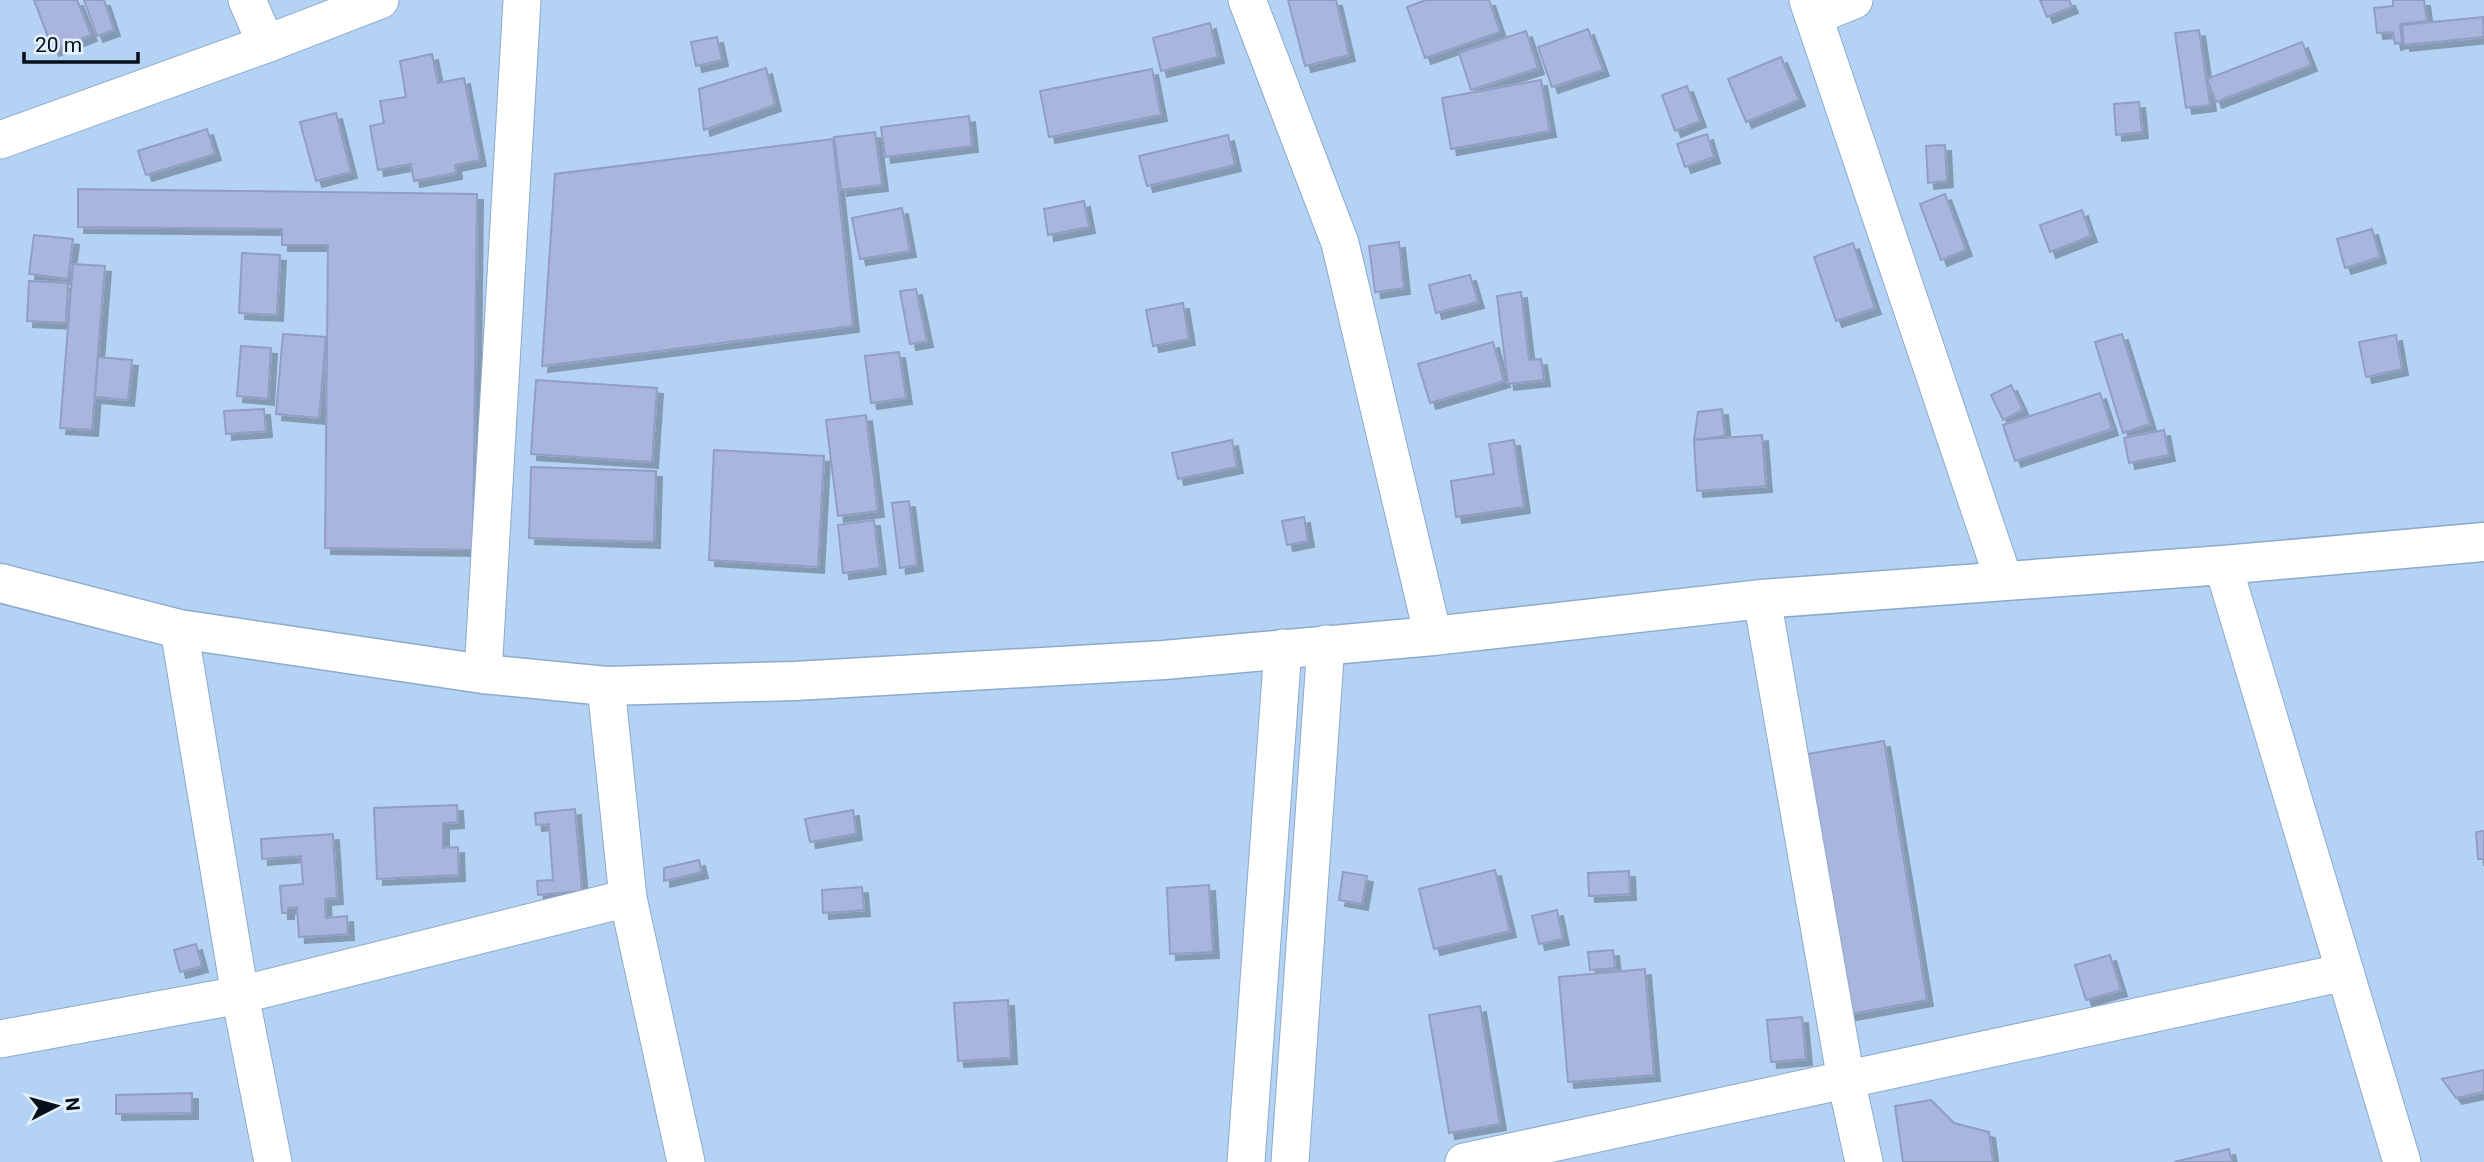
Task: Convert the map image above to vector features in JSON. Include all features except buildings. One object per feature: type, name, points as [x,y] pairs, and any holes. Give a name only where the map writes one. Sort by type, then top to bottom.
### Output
[{"type":"main road","points":[[0,583],[179,629],[483,674],[606,686],[809,680],[1164,660],[1433,636],[1762,599],[2223,565],[2484,542]]},
{"type":"street","points":[[247,0],[266,44]]},
{"type":"street","points":[[0,140],[380,0]]},
{"type":"street","points":[[483,674],[522,0]]},
{"type":"street","points":[[1247,0],[1340,243],[1433,636]]},
{"type":"street","points":[[1854,0],[1811,8],[2004,581]]},
{"type":"street","points":[[2223,565],[2402,1162]]},
{"type":"street","points":[[1762,599],[1846,1080],[1864,1162]]},
{"type":"street","points":[[179,629],[240,995],[273,1162]]},
{"type":"street","points":[[1290,1162],[1326,645]]},
{"type":"street","points":[[1246,1162],[1283,648]]},
{"type":"street","points":[[606,686],[628,898],[686,1162]]},
{"type":"street","points":[[0,1039],[240,995],[628,898]]},
{"type":"street","points":[[1464,1162],[2345,972]]}]
